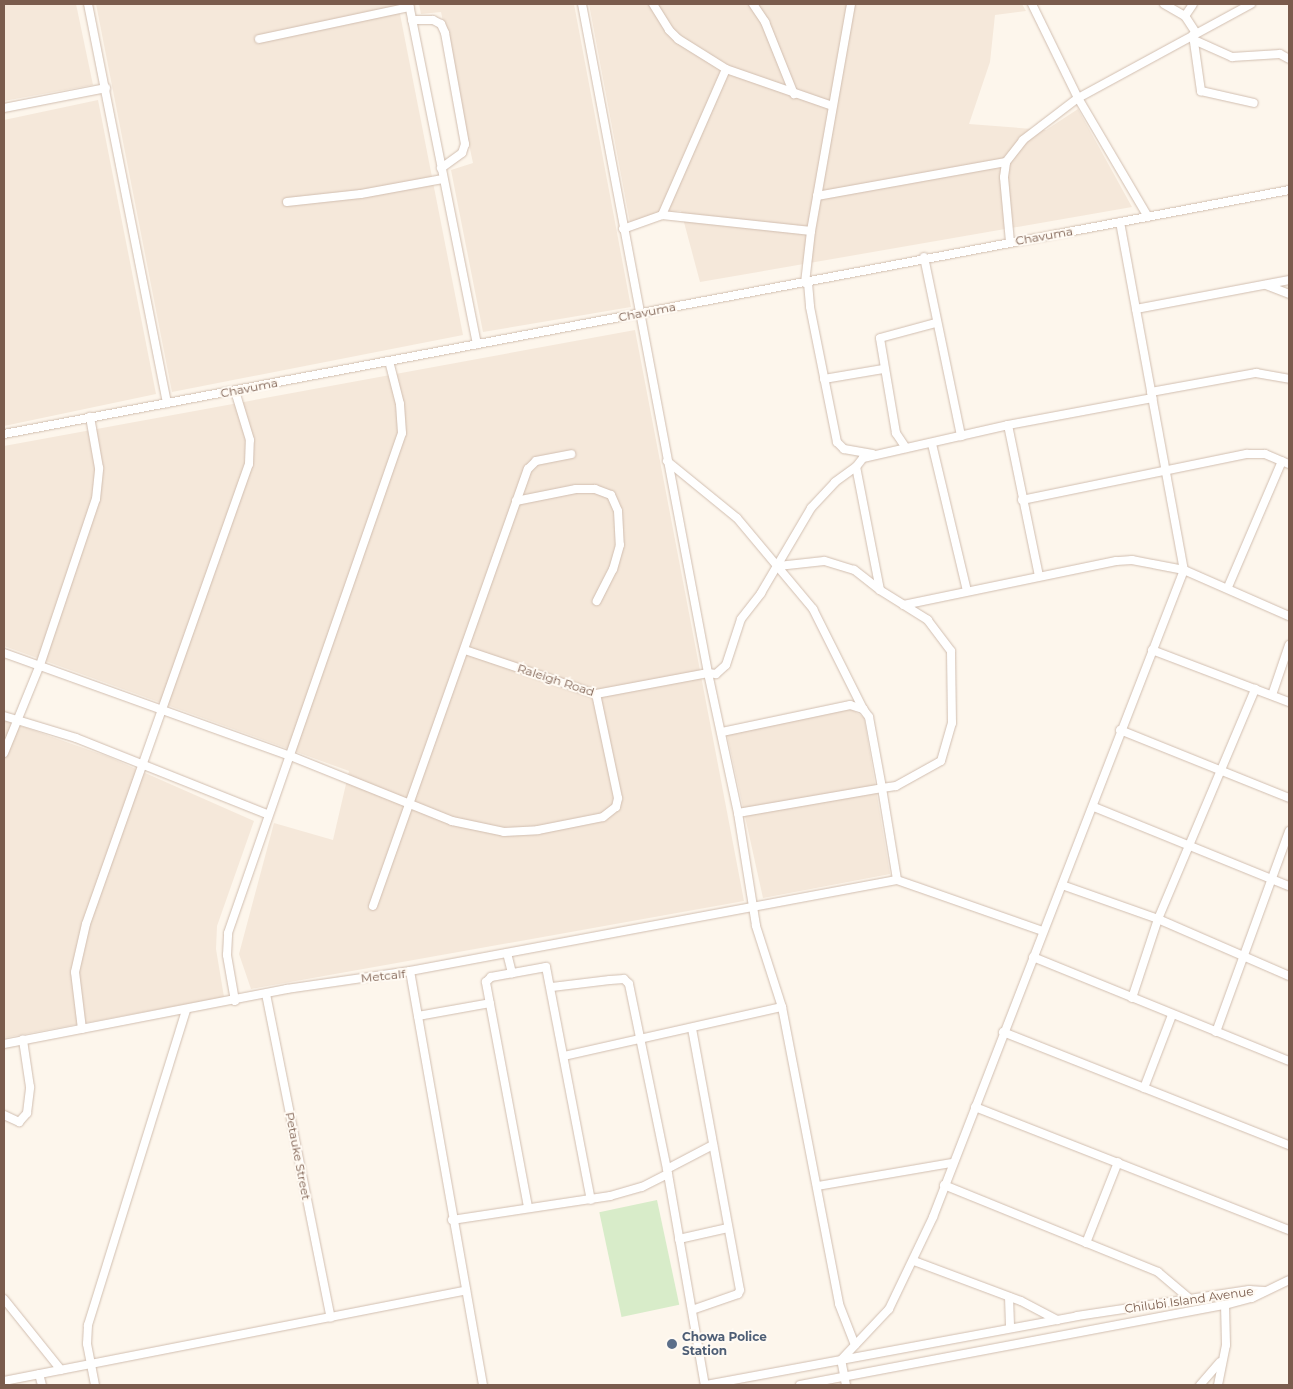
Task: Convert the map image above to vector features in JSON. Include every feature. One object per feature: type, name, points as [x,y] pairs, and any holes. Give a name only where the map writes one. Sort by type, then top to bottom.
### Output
[{"type":"street","points":[[88,4],[167,403]]},
{"type":"street","points":[[582,4],[638,314],[708,673],[738,813],[756,926],[782,1007],[818,1186],[839,1304],[855,1345]]},
{"type":"street","points":[[653,4],[673,35],[726,69],[832,106]]},
{"type":"street","points":[[753,4],[765,22],[794,94]]},
{"type":"street","points":[[851,4],[811,230],[806,283],[837,442],[844,448],[873,454]]},
{"type":"street","points":[[1032,4],[1078,98],[1148,217]]},
{"type":"street","points":[[1164,4],[1185,16],[1194,36],[1201,91],[1254,104]]},
{"type":"street","points":[[1185,16],[1193,4]]},
{"type":"street","points":[[1010,242],[1004,194],[1006,162],[1023,140],[1078,98],[1251,4]]},
{"type":"street","points":[[259,39],[409,5],[477,344]]},
{"type":"street","points":[[412,20],[433,20],[441,24],[445,33],[465,144],[462,153],[441,168]]},
{"type":"street","points":[[1194,36],[1232,57],[1280,54],[1289,59]]},
{"type":"street","points":[[662,215],[726,69]]},
{"type":"street","points":[[4,108],[106,88]]},
{"type":"street","points":[[817,196],[1006,162]]},
{"type":"street","points":[[287,202],[361,194],[443,179]]},
{"type":"street","name":"Chavuma","points":[[4,434],[806,283],[924,257],[1289,190]]},
{"type":"street","points":[[623,229],[662,215],[811,230]]},
{"type":"street","points":[[846,1385],[841,1360],[889,1309],[914,1261],[951,1163],[976,1107],[1003,1032],[1094,807],[1120,730],[1184,570],[1168,469],[1151,395],[1120,222]]},
{"type":"street","points":[[924,257],[936,323],[961,436]]},
{"type":"street","points":[[1136,309],[1289,280]]},
{"type":"street","points":[[1266,285],[1289,294]]},
{"type":"street","points":[[906,448],[896,433],[883,368],[880,338],[936,323]]},
{"type":"street","points":[[234,1001],[227,955],[228,933],[267,814],[402,433],[400,404],[389,361]]},
{"type":"street","points":[[824,379],[883,368]]},
{"type":"street","points":[[708,673],[716,674],[726,665],[741,619],[778,566],[812,508],[835,482],[856,467],[858,462],[873,454],[932,444],[1008,425],[1256,373],[1289,379]]},
{"type":"street","points":[[82,1030],[76,993],[78,955],[160,710],[249,464],[250,440],[235,390]]},
{"type":"street","points":[[4,753],[15,720],[40,665],[97,492],[98,468],[90,417]]},
{"type":"street","points":[[1008,425],[1038,576]]},
{"type":"street","points":[[932,444],[967,591]]},
{"type":"street","points":[[373,906],[530,464],[571,454]]},
{"type":"street","points":[[1022,500],[1247,454],[1264,454],[1286,463],[1228,587]]},
{"type":"street","points":[[667,462],[737,518],[813,609],[874,730],[897,880]]},
{"type":"street","points":[[856,467],[880,590]]},
{"type":"street","points":[[516,501],[576,489],[595,489],[611,495],[618,512],[620,545],[613,569],[597,601]]},
{"type":"street","points":[[903,605],[1038,576],[1132,560],[1184,570],[1228,587],[1289,616]]},
{"type":"street","points":[[738,813],[896,786],[941,761],[952,723],[951,651],[928,620],[880,590],[854,570],[824,561],[778,566]]},
{"type":"street","points":[[1272,695],[1289,645]]},
{"type":"street","name":"Raleigh Road","points":[[465,650],[596,694],[708,673]]},
{"type":"street","points":[[1152,650],[1289,702]]},
{"type":"street","points":[[4,653],[288,755],[452,821],[504,832],[538,830],[603,817],[616,806],[618,798],[596,694]]},
{"type":"street","points":[[1132,998],[1158,920],[1256,689]]},
{"type":"street","points":[[722,732],[850,705],[863,710]]},
{"type":"street","points":[[4,716],[76,738],[267,814]]},
{"type":"street","points":[[1120,730],[1289,798]]},
{"type":"street","points":[[1094,807],[1289,886]]},
{"type":"street","points":[[1216,1032],[1289,831]]},
{"type":"street","points":[[410,971],[897,880],[1043,931]]},
{"type":"street","points":[[1062,886],[1158,920],[1289,976]]},
{"type":"street","points":[[507,953],[512,973]]},
{"type":"street","points":[[1033,957],[1172,1016],[1289,1061]]},
{"type":"street","points":[[528,1207],[487,979],[546,967],[552,987],[591,1200]]},
{"type":"street","name":"Metcalf","points":[[4,1044],[266,994],[410,971],[452,1220],[483,1385]]},
{"type":"street","points":[[552,987],[596,981],[627,981],[668,1172],[706,1385]]},
{"type":"street","name":"Petauke Street","points":[[266,994],[331,1318]]},
{"type":"street","points":[[418,1016],[490,1003]]},
{"type":"street","points":[[564,1056],[692,1029],[782,1007]]},
{"type":"street","points":[[95,1385],[88,1344],[93,1304],[186,1010]]},
{"type":"street","points":[[1144,1088],[1172,1016]]},
{"type":"street","points":[[692,1029],[740,1292],[692,1310]]},
{"type":"street","points":[[1003,1032],[1289,1145]]},
{"type":"street","points":[[4,1115],[19,1122],[27,1113],[30,1087],[23,1040]]},
{"type":"street","points":[[976,1107],[1289,1230]]},
{"type":"street","points":[[452,1220],[627,1193],[668,1172],[712,1145]]},
{"type":"street","points":[[1086,1243],[1118,1162]]},
{"type":"street","points":[[818,1186],[951,1163]]},
{"type":"street","points":[[944,1185],[1158,1272],[1190,1299]]},
{"type":"street","points":[[679,1239],[728,1228]]},
{"type":"street","points":[[914,1261],[1009,1297],[1057,1320]]},
{"type":"street","points":[[1264,1291],[1289,1280]]},
{"type":"street","points":[[4,1381],[466,1290]]},
{"type":"street","name":"Chilubi Island Avenue","points":[[706,1385],[1057,1320],[1249,1290],[1264,1291]]},
{"type":"street","name":"Chilubi Island Avenue","points":[[800,1385],[1225,1305],[1252,1298],[1264,1291]]},
{"type":"street","points":[[1009,1297],[1010,1328]]},
{"type":"street","points":[[4,1298],[60,1370]]},
{"type":"street","points":[[1218,1385],[1226,1345],[1225,1305]]},
{"type":"street","points":[[1200,1385],[1222,1360]]},
{"type":"street","points":[[39,1374],[42,1385]]},
{"type":"shaded area","points":[[4,4],[76,4],[93,85],[4,101]]},
{"type":"shaded area","points":[[96,4],[398,4],[463,335],[172,392]]},
{"type":"shaded area","points":[[419,4],[574,4],[631,307],[483,332],[451,170],[473,163],[441,12],[421,14]]},
{"type":"shaded area","points":[[589,4],[1022,4],[1026,11],[995,15],[990,62],[969,124],[1046,130],[1078,109],[1132,207],[700,282],[681,211],[658,213],[630,223]]},
{"type":"shaded area","points":[[98,100],[156,394],[4,426],[4,120]]},
{"type":"shaded area","points":[[635,330],[744,901],[251,989],[239,954],[274,823],[333,840],[349,771],[4,646],[4,446]]},
{"type":"shaded area","points":[[849,708],[864,717],[890,874],[763,898],[727,735]]},
{"type":"shaded area","points":[[4,720],[109,757],[254,821],[217,926],[216,949],[224,997],[4,1038]]},
{"type":"green space","points":[[657,1200],[679,1305],[622,1317],[599,1212]]},
{"type":"place","name":"Chowa Police Station","points":[[672,1344]]}]
